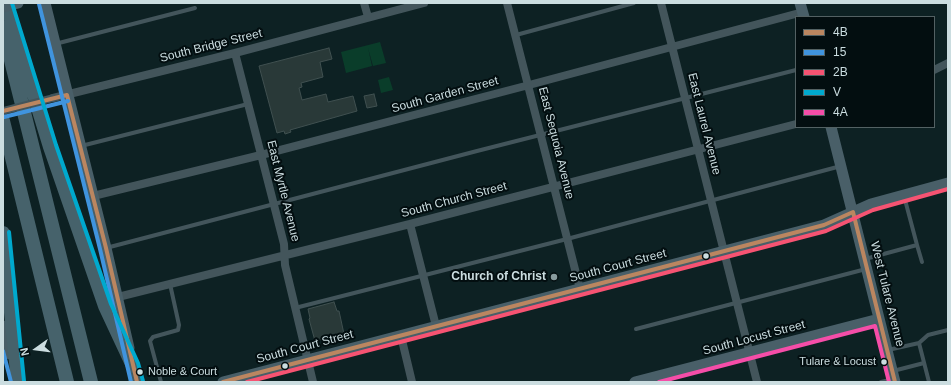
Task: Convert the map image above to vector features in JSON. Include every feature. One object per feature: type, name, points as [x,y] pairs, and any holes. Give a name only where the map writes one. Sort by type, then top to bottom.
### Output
[{"type":"highway","points":[[6,3],[50,147],[105,306],[133,366]]},
{"type":"highway","points":[[3,28],[91,382]]},
{"type":"highway","points":[[3,121],[67,382]]},
{"type":"highway","points":[[3,233],[18,382]]},
{"type":"main road","points":[[133,366],[137,382]]},
{"type":"street","points":[[3,7],[18,3]]},
{"type":"street","points":[[45,3],[118,297],[133,366]]},
{"type":"street","points":[[364,3],[368,17]]},
{"type":"street","name":"South Bridge Street","points":[[3,111],[424,3]]},
{"type":"street","name":"East Sequoia Avenue","points":[[508,3],[580,289]]},
{"type":"street","name":"East Laurel Avenue","points":[[661,3],[757,382]]},
{"type":"street","name":"South Garden Street","points":[[93,196],[262,155],[672,47],[802,11]]},
{"type":"street","name":"East Myrtle Avenue","points":[[235,52],[284,244],[285,265],[314,382]]},
{"type":"street","points":[[935,70],[948,63]]},
{"type":"street","name":"South Church Street","points":[[118,297],[410,224],[795,124]]},
{"type":"street","name":"West Tulare Avenue","points":[[831,128],[894,377]]},
{"type":"street","name":"South Court Street","points":[[222,382],[824,225],[871,204],[948,183]]},
{"type":"street","points":[[410,224],[436,326]]},
{"type":"street","name":"South Locust Street","points":[[635,382],[879,319]]},
{"type":"street","points":[[3,326],[18,382]]},
{"type":"street","points":[[400,336],[412,382]]},
{"type":"lane","points":[[516,35],[634,3]]},
{"type":"lane","points":[[55,44],[196,8]]},
{"type":"lane","points":[[106,248],[795,70]]},
{"type":"lane","points":[[80,146],[248,104]]},
{"type":"lane","points":[[295,308],[567,239],[842,166]]},
{"type":"lane","points":[[903,195],[922,262]]},
{"type":"lane","points":[[636,329],[737,303],[866,264],[917,245]]},
{"type":"lane","points":[[161,382],[150,341],[153,336],[178,330],[179,325],[170,284]]},
{"type":"lane","points":[[887,350],[919,343],[928,335],[948,330]]},
{"type":"lane","points":[[919,343],[929,382]]},
{"type":"lane","points":[[881,382],[924,363]]},
{"type":"green space","points":[[380,42],[386,63],[373,66],[368,48],[372,66],[346,73],[341,52]]},
{"type":"green space","points":[[389,77],[393,90],[381,93],[378,80]]},
{"type":"building","points":[[329,48],[332,59],[320,62],[323,77],[301,83],[302,87],[299,88],[302,100],[326,94],[328,102],[353,96],[357,111],[290,130],[291,132],[285,134],[284,131],[277,133],[259,66]]},
{"type":"building","points":[[374,94],[377,106],[367,108],[364,96]]},
{"type":"building","points":[[334,302],[337,311],[339,311],[344,334],[315,341],[308,309]]},
{"type":"transit line","name":"V","points":[[12,3],[56,145],[111,304],[138,363],[143,381]]},
{"type":"transit line","name":"15","points":[[39,4],[100,249],[131,382]]},
{"type":"transit line","name":"4B","points":[[3,111],[67,95],[106,248],[137,382]]},
{"type":"transit line","name":"15","points":[[4,117],[68,101]]},
{"type":"transit line","name":"2B","points":[[247,382],[826,231],[873,210],[948,189]]},
{"type":"transit line","name":"4B","points":[[223,382],[824,225],[853,212],[895,382]]},
{"type":"transit line","name":"V","points":[[9,232],[24,381]]},
{"type":"transit line","name":"4A","points":[[659,382],[875,326],[889,382]]},
{"type":"transit line","name":"15","points":[[3,351],[11,382]]},
{"type":"place","name":"Church of Christ","points":[[554,277]]},
{"type":"place","name":"Tulare & Locust","points":[[884,362]]},
{"type":"place","name":"Noble & Court","points":[[140,372]]}]
